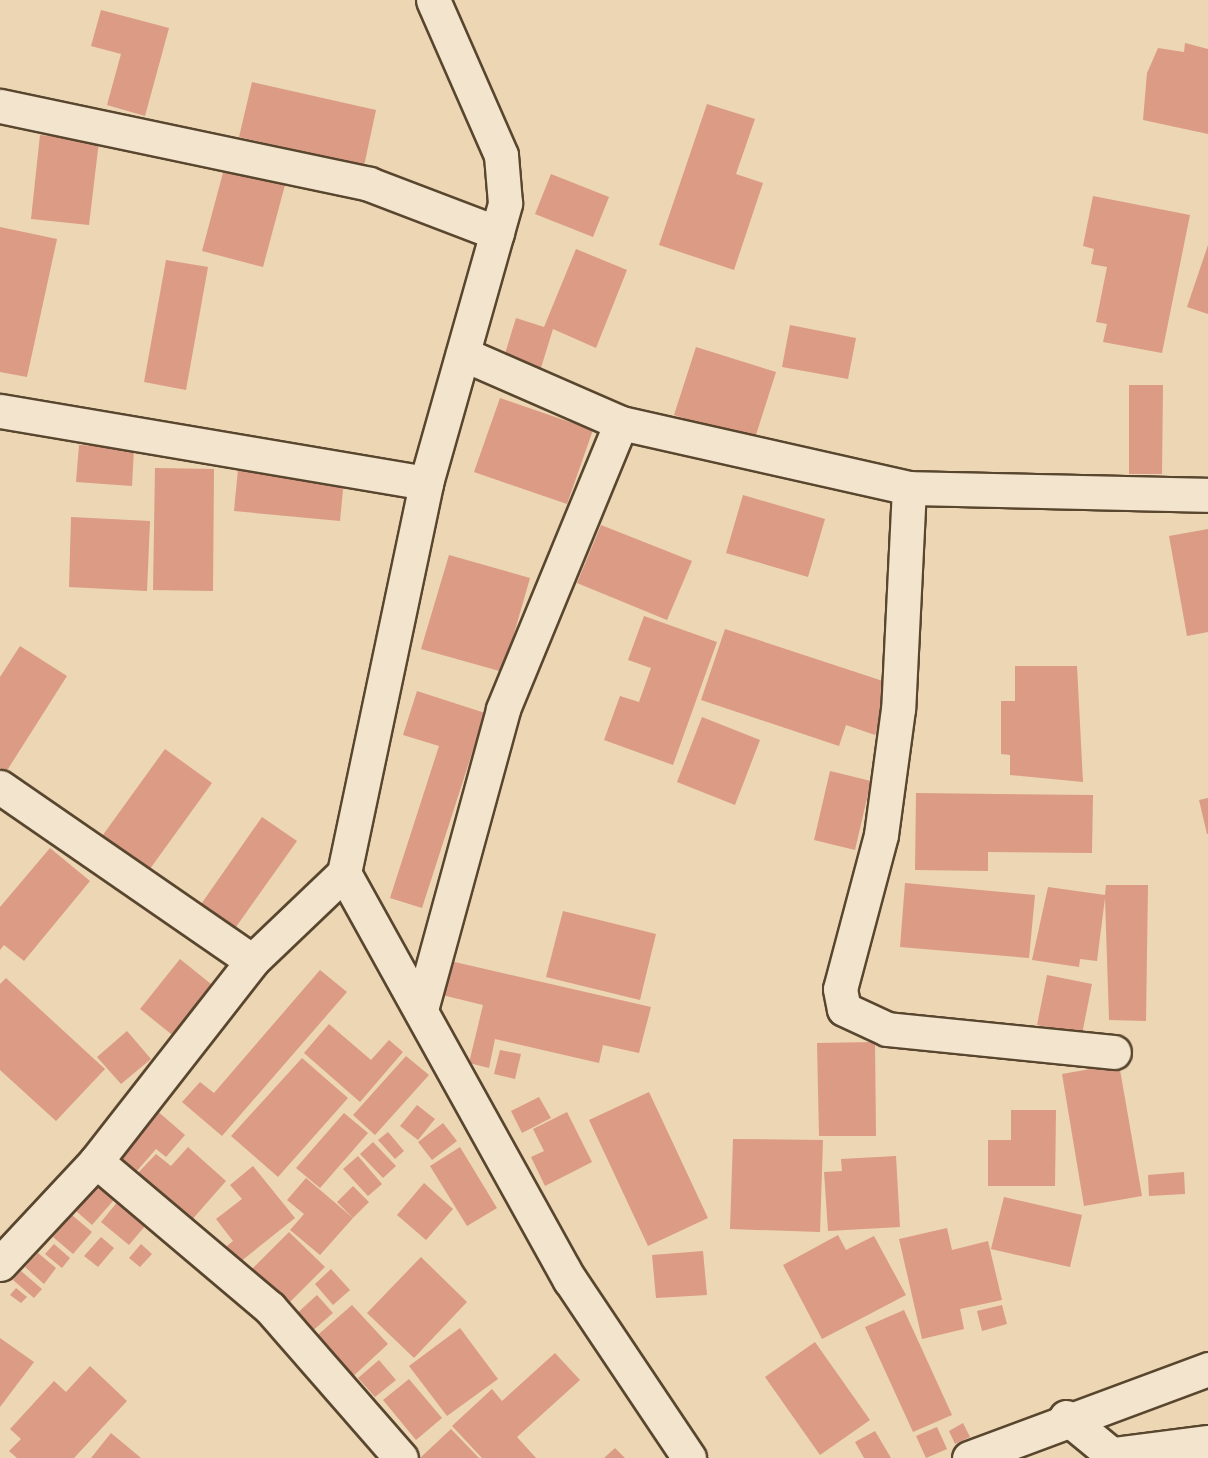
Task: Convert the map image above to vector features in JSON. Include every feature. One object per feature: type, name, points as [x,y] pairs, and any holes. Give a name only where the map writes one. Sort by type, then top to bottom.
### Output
[{"type":"street","points":[[0,1264],[96,1161],[252,961],[344,873],[426,483],[505,203],[501,155],[433,0]]},
{"type":"street","points":[[0,106],[369,184],[497,233]]},
{"type":"street","points":[[463,354],[621,423],[909,488],[1208,495]]},
{"type":"street","points":[[0,411],[426,483]]},
{"type":"street","points":[[422,1006],[503,709],[621,423]]},
{"type":"street","points":[[909,488],[898,709],[881,835],[840,989],[844,1009],[887,1028],[1114,1052]]},
{"type":"street","points":[[0,787],[252,961]]},
{"type":"street","points":[[344,873],[422,1006],[570,1280],[689,1458]]},
{"type":"street","points":[[96,1161],[270,1308],[401,1458]]},
{"type":"street","points":[[969,1458],[1066,1417],[1208,1369]]},
{"type":"street","points":[[1066,1417],[1114,1456],[1208,1442]]},
{"type":"building","points":[[101,10],[169,28],[145,116],[107,105],[121,54],[91,46]]},
{"type":"building","points":[[1185,43],[1208,49],[1208,134],[1143,120],[1147,73],[1158,48],[1184,52]]},
{"type":"building","points":[[252,82],[376,110],[364,166],[239,137]]},
{"type":"building","points":[[707,104],[755,119],[736,174],[763,183],[734,270],[659,245]]},
{"type":"building","points":[[40,135],[99,141],[89,225],[31,219]]},
{"type":"building","points":[[224,169],[285,185],[263,267],[202,251]]},
{"type":"building","points":[[551,174],[609,197],[593,237],[535,214]]},
{"type":"building","points":[[1093,196],[1190,215],[1162,353],[1103,342],[1107,324],[1096,322],[1107,267],[1091,264],[1094,249],[1083,246]]},
{"type":"building","points":[[0,227],[57,239],[27,377],[0,372]]},
{"type":"building","points":[[1208,245],[1208,314],[1187,307]]},
{"type":"building","points":[[576,249],[627,270],[596,348],[553,329],[540,371],[503,360],[516,318],[544,327]]},
{"type":"building","points":[[166,260],[208,267],[186,390],[144,382]]},
{"type":"building","points":[[790,325],[856,338],[848,379],[782,367]]},
{"type":"building","points":[[696,347],[776,372],[754,441],[674,415]]},
{"type":"building","points":[[1129,385],[1163,385],[1162,474],[1129,474]]},
{"type":"building","points":[[500,398],[593,430],[567,504],[474,472]]},
{"type":"building","points":[[79,445],[134,448],[132,486],[76,482]]},
{"type":"building","points":[[155,468],[214,469],[213,591],[153,590]]},
{"type":"building","points":[[238,469],[344,479],[340,521],[234,511]]},
{"type":"building","points":[[743,495],[825,519],[808,577],[726,553]]},
{"type":"building","points":[[71,517],[150,521],[147,591],[69,587]]},
{"type":"building","points":[[601,525],[692,561],[667,620],[577,583]]},
{"type":"building","points":[[1208,529],[1208,632],[1187,636],[1169,536]]},
{"type":"building","points":[[449,555],[530,578],[503,672],[421,649]]},
{"type":"building","points":[[644,616],[717,642],[673,765],[604,740],[620,696],[639,702],[651,668],[628,660]]},
{"type":"building","points":[[725,629],[892,684],[875,735],[846,725],[839,746],[701,700]]},
{"type":"building","points":[[20,646],[67,676],[6,772],[0,768],[0,677]]},
{"type":"building","points":[[1015,666],[1077,666],[1083,782],[1010,775],[1010,755],[1001,754],[1001,701],[1015,701]]},
{"type":"building","points":[[417,691],[485,713],[422,908],[390,898],[439,746],[403,735]]},
{"type":"building","points":[[702,717],[760,740],[735,805],[677,782]]},
{"type":"building","points":[[165,749],[212,783],[147,873],[100,839]]},
{"type":"building","points":[[830,771],[871,781],[855,850],[814,840]]},
{"type":"building","points":[[916,793],[1093,795],[1092,853],[988,852],[988,871],[915,870]]},
{"type":"building","points":[[1208,798],[1208,834],[1207,834],[1199,800]]},
{"type":"building","points":[[262,817],[297,841],[231,934],[197,910]]},
{"type":"building","points":[[50,848],[90,881],[24,961],[4,945],[0,950],[0,907]]},
{"type":"building","points":[[905,883],[1035,895],[1029,958],[900,947]]},
{"type":"building","points":[[1106,885],[1148,885],[1146,1021],[1109,1020],[1105,898],[1097,961],[1080,959],[1079,967],[1032,960],[1048,887],[1105,895]]},
{"type":"building","points":[[563,911],[656,934],[640,1000],[546,977]]},
{"type":"building","points":[[180,959],[216,988],[176,1038],[140,1009]]},
{"type":"building","points":[[446,960],[651,1007],[639,1053],[603,1045],[599,1063],[495,1039],[489,1068],[469,1063],[483,1005],[438,994]]},
{"type":"building","points":[[320,970],[347,992],[222,1136],[182,1102],[200,1082],[214,1093]]},
{"type":"building","points":[[1047,975],[1092,984],[1082,1034],[1037,1025]]},
{"type":"building","points":[[6,978],[105,1069],[56,1121],[0,1070],[0,984]]},
{"type":"building","points":[[329,1024],[371,1060],[389,1040],[403,1052],[360,1102],[304,1053]]},
{"type":"building","points":[[127,1031],[151,1059],[121,1084],[97,1057]]},
{"type":"building","points":[[875,1042],[876,1136],[819,1136],[817,1043]]},
{"type":"building","points":[[500,1050],[521,1054],[515,1079],[494,1074]]},
{"type":"building","points":[[406,1056],[429,1075],[375,1135],[353,1115]]},
{"type":"building","points":[[302,1058],[348,1098],[278,1177],[231,1136]]},
{"type":"building","points":[[1119,1064],[1142,1196],[1084,1206],[1062,1074]]},
{"type":"building","points":[[649,1092],[708,1218],[648,1246],[589,1120]]},
{"type":"building","points":[[539,1097],[551,1118],[522,1133],[511,1111]]},
{"type":"building","points":[[417,1105],[435,1119],[418,1140],[400,1126]]},
{"type":"building","points":[[155,1109],[185,1135],[166,1157],[156,1149],[136,1172],[116,1155]]},
{"type":"building","points":[[1011,1110],[1056,1110],[1055,1186],[988,1186],[988,1140],[1011,1140]]},
{"type":"building","points":[[567,1112],[592,1162],[545,1186],[531,1157],[544,1151],[533,1129]]},
{"type":"building","points":[[344,1113],[368,1133],[320,1188],[296,1168]]},
{"type":"building","points":[[443,1123],[457,1141],[432,1160],[418,1142]]},
{"type":"building","points":[[388,1132],[404,1151],[395,1159],[378,1140]]},
{"type":"building","points":[[733,1139],[823,1140],[820,1232],[730,1229]]},
{"type":"building","points":[[373,1142],[396,1166],[383,1178],[360,1154]]},
{"type":"building","points":[[188,1147],[226,1181],[190,1222],[137,1174],[156,1154],[171,1166]]},
{"type":"building","points":[[460,1147],[497,1208],[467,1226],[430,1166]]},
{"type":"building","points":[[358,1156],[382,1184],[368,1196],[343,1169]]},
{"type":"building","points":[[896,1156],[900,1227],[828,1231],[824,1172],[842,1171],[841,1159]]},
{"type":"building","points":[[253,1166],[295,1218],[235,1266],[222,1250],[233,1241],[216,1219],[242,1199],[230,1185]]},
{"type":"building","points":[[1184,1172],[1185,1194],[1149,1196],[1148,1175]]},
{"type":"building","points":[[306,1178],[353,1218],[320,1255],[290,1230],[304,1214],[287,1200]]},
{"type":"building","points":[[103,1180],[119,1194],[92,1225],[76,1211]]},
{"type":"building","points":[[424,1183],[453,1209],[426,1240],[397,1215]]},
{"type":"building","points":[[353,1186],[369,1202],[353,1218],[337,1202]]},
{"type":"building","points":[[123,1195],[151,1219],[129,1245],[101,1222]]},
{"type":"building","points":[[1004,1197],[1082,1215],[1070,1267],[991,1249]]},
{"type":"building","points":[[72,1215],[92,1232],[73,1254],[53,1237]]},
{"type":"building","points":[[947,1228],[952,1250],[988,1241],[1002,1300],[960,1309],[964,1329],[922,1339],[899,1239]]},
{"type":"building","points":[[289,1232],[325,1267],[286,1306],[251,1270]]},
{"type":"building","points":[[838,1235],[846,1250],[874,1236],[906,1295],[822,1339],[783,1265]]},
{"type":"building","points":[[101,1237],[114,1248],[98,1267],[84,1256]]},
{"type":"building","points":[[54,1244],[70,1258],[62,1268],[45,1254]]},
{"type":"building","points":[[141,1244],[152,1254],[140,1267],[129,1258]]},
{"type":"building","points":[[703,1251],[707,1295],[656,1298],[652,1255]]},
{"type":"building","points":[[38,1253],[56,1268],[44,1284],[25,1267]]},
{"type":"building","points":[[421,1257],[467,1302],[414,1358],[367,1313]]},
{"type":"building","points":[[331,1269],[350,1290],[333,1305],[315,1284]]},
{"type":"building","points":[[21,1271],[42,1289],[34,1298],[13,1280]]},
{"type":"building","points":[[16,1288],[27,1297],[21,1303],[10,1295]]},
{"type":"building","points":[[317,1295],[333,1313],[310,1333],[294,1316]]},
{"type":"building","points":[[352,1305],[388,1344],[348,1381],[312,1340]]},
{"type":"building","points":[[1002,1305],[1007,1324],[982,1331],[977,1311]]},
{"type":"building","points":[[904,1310],[952,1415],[913,1432],[865,1327]]},
{"type":"building","points":[[460,1328],[498,1379],[447,1416],[409,1366]]},
{"type":"building","points":[[0,1338],[34,1362],[0,1407]]},
{"type":"building","points":[[815,1342],[870,1420],[820,1455],[765,1377]]},
{"type":"building","points":[[555,1353],[580,1380],[517,1437],[536,1458],[482,1458],[452,1426],[492,1389],[502,1401]]},
{"type":"building","points":[[379,1360],[396,1380],[375,1397],[358,1378]]},
{"type":"building","points":[[90,1366],[127,1401],[74,1458],[17,1458],[9,1451],[21,1439],[10,1429],[54,1381],[66,1392]]},
{"type":"building","points":[[409,1379],[442,1418],[416,1440],[383,1400]]},
{"type":"building","points":[[963,1423],[970,1437],[955,1444],[949,1431]]},
{"type":"building","points":[[937,1427],[947,1449],[926,1458],[916,1436]]},
{"type":"building","points":[[451,1429],[479,1458],[420,1458]]},
{"type":"building","points":[[875,1431],[891,1458],[864,1458],[855,1442]]},
{"type":"building","points":[[111,1433],[141,1458],[91,1458]]},
{"type":"building","points":[[615,1448],[625,1458],[604,1458]]}]
